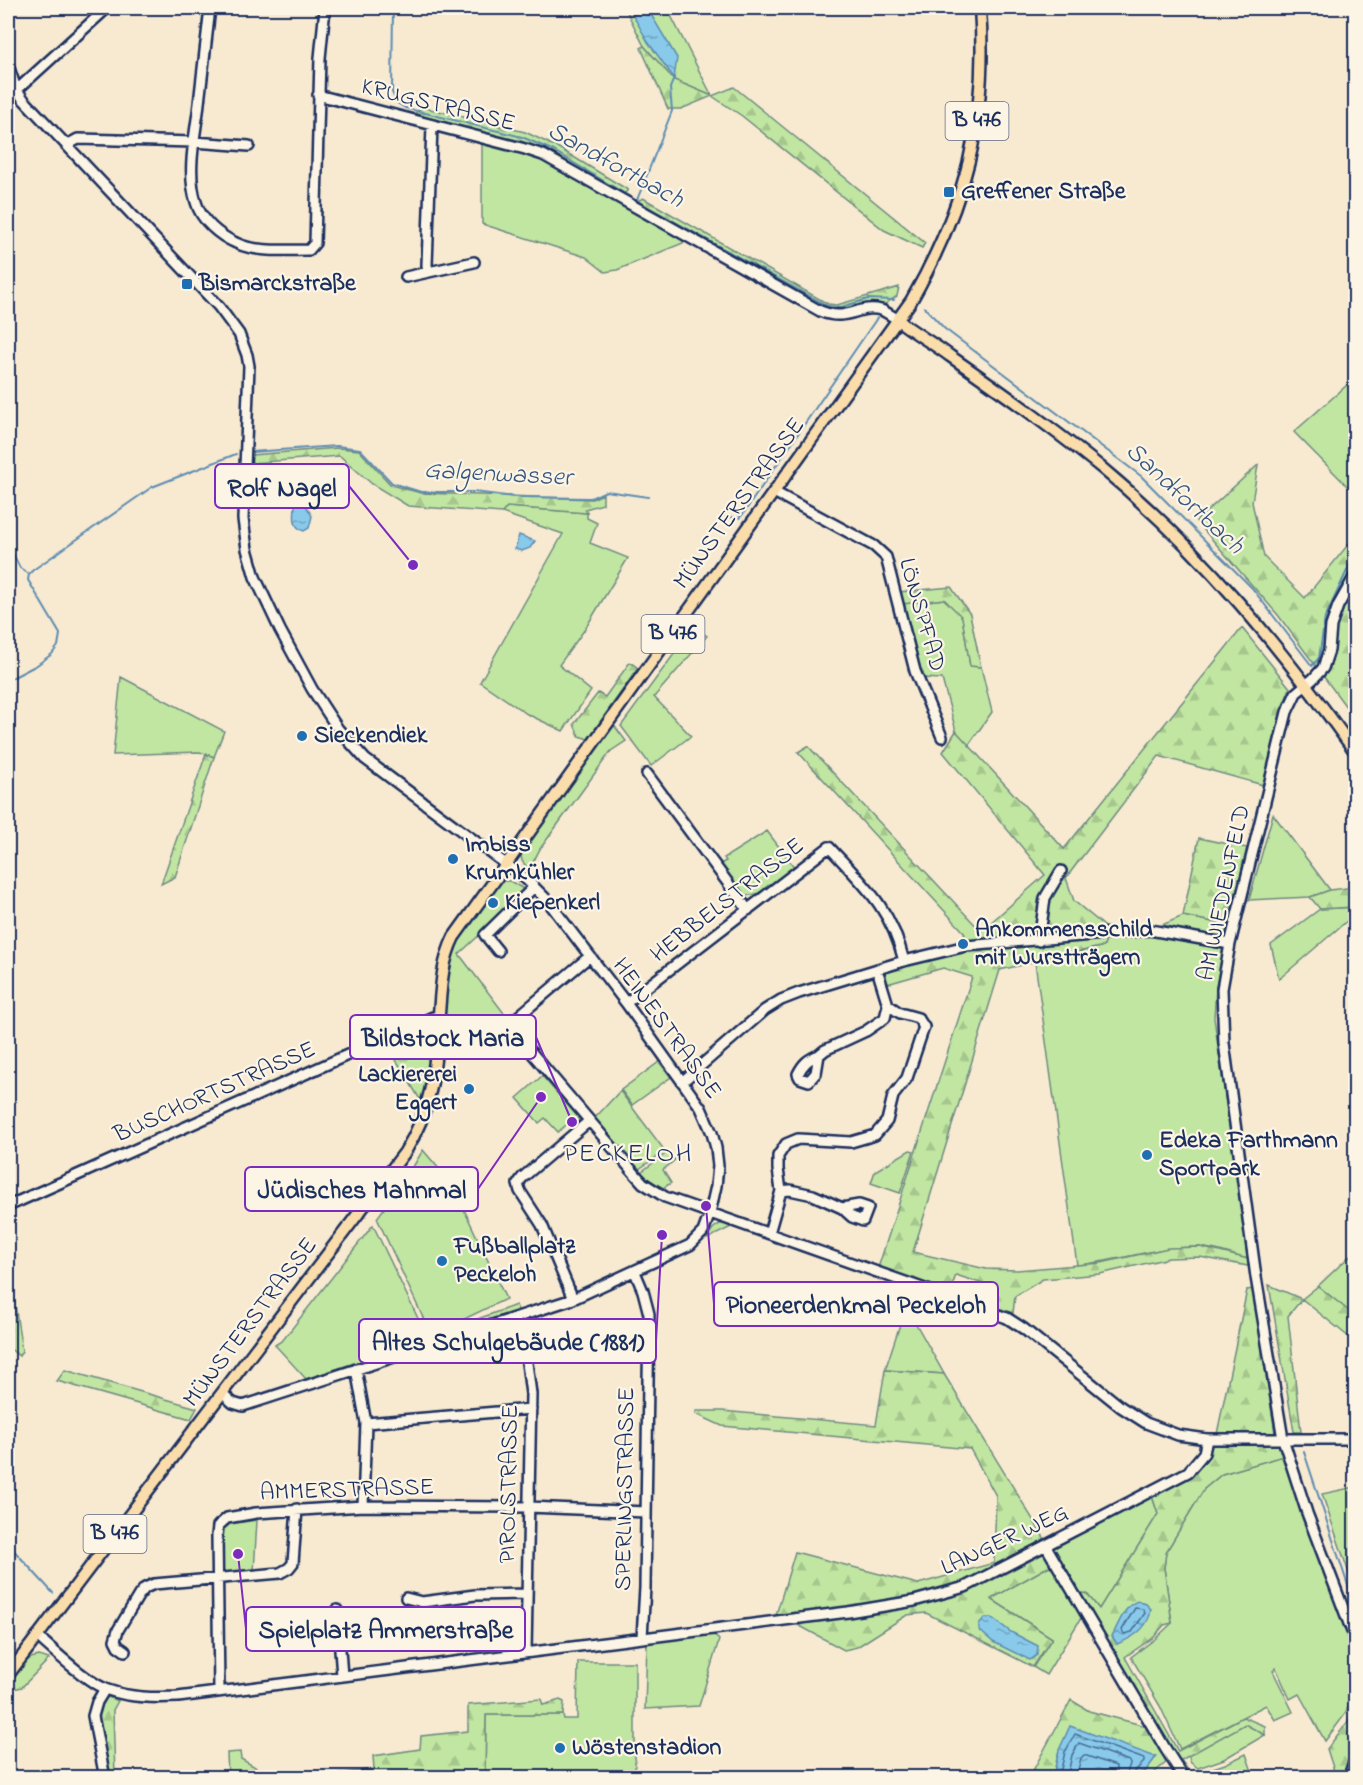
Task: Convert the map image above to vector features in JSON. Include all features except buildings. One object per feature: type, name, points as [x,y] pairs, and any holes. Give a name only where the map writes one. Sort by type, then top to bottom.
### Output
[{"type":"main road","name":"MÜNSTERSTRASSE","points":[[8,1675],[374,1195],[415,1137],[429,1101],[444,965],[450,946],[467,917],[911,301],[938,253],[969,168],[977,128],[983,56],[980,8]]},
{"type":"main road","points":[[898,320],[1037,418],[1145,506],[1246,609],[1307,684],[1356,753]]},
{"type":"street","points":[[8,98],[107,8]]},
{"type":"street","points":[[210,8],[191,171],[196,203],[216,231],[238,244],[251,248],[309,250],[315,243],[318,95],[325,8]]},
{"type":"street","points":[[8,65],[16,89],[223,312],[244,344],[250,376],[243,519],[248,549],[255,577],[279,630],[312,689],[338,729],[365,759],[505,864]]},
{"type":"street","name":"KRUGSTRASSE","points":[[318,95],[543,155],[827,314],[839,316],[871,309],[881,310],[898,320]]},
{"type":"street","points":[[428,272],[427,242],[432,126]]},
{"type":"street","points":[[67,145],[78,140],[194,142],[249,146]]},
{"type":"street","points":[[406,276],[474,262]]},
{"type":"street","name":"LÖNSPFAD","points":[[774,492],[874,546],[886,557],[915,671],[942,737]]},
{"type":"street","name":"AM WIEDENFELD","points":[[1356,574],[1331,626],[1329,650],[1323,668],[1296,693],[1287,712],[1230,944],[1222,989],[1224,1043],[1256,1276],[1283,1439],[1307,1513],[1356,1642]]},
{"type":"street","points":[[647,774],[748,910]]},
{"type":"street","name":"HEBBELSTRASSE","points":[[626,1003],[829,847],[873,894],[890,920],[904,961]]},
{"type":"street","name":"HEINESTRASSE","points":[[223,1394],[234,1403],[243,1406],[573,1299],[690,1245],[703,1232],[710,1213],[718,1166],[716,1148],[707,1119],[626,1003],[555,909],[534,887],[505,864]]},
{"type":"street","points":[[1039,941],[1044,898],[1061,871]]},
{"type":"street","points":[[498,951],[485,935],[534,887]]},
{"type":"street","points":[[682,1082],[765,1010],[781,1000],[904,961],[966,946],[1150,930],[1230,944]]},
{"type":"street","points":[[590,956],[508,1026],[588,1122],[644,1183],[665,1197],[1007,1318],[1146,1424],[1178,1434],[1207,1439],[1356,1439]]},
{"type":"street","points":[[819,1055],[866,1031],[885,1018],[888,1005],[877,969]]},
{"type":"street","points":[[769,1233],[781,1191],[777,1169],[778,1156],[786,1144],[798,1139],[851,1142],[875,1135],[887,1121],[893,1096],[907,1078],[924,1027],[918,1018],[888,1005]]},
{"type":"street","name":"BUSCHORTSTRASSE","points":[[8,1206],[433,1017],[439,1018]]},
{"type":"street","points":[[573,1299],[542,1225],[520,1191],[518,1184],[522,1178],[588,1122]]},
{"type":"street","points":[[781,1191],[790,1190],[813,1195],[842,1209]]},
{"type":"street","name":"SPERLINGSTRASSE","points":[[634,1272],[643,1291],[649,1314],[642,1638]]},
{"type":"street","name":"PIROLSTRASSE","points":[[516,1318],[527,1363],[531,1409],[526,1652]]},
{"type":"street","points":[[356,1369],[366,1423],[363,1506]]},
{"type":"street","points":[[366,1423],[531,1409]]},
{"type":"street","name":"LANGER WEG","points":[[105,1689],[146,1698],[178,1697],[848,1612],[914,1601],[965,1587],[1188,1472],[1204,1453],[1207,1439]]},
{"type":"street","name":"AMMERSTRASSE","points":[[219,1691],[218,1526],[227,1518],[297,1509],[363,1506],[646,1512]]},
{"type":"street","points":[[125,1651],[118,1646],[115,1640],[118,1630],[145,1588],[154,1584],[280,1573],[289,1568],[292,1563],[297,1509]]},
{"type":"street","points":[[1046,1546],[1164,1748],[1184,1778]]},
{"type":"street","points":[[406,1598],[422,1602],[475,1594],[527,1594]]},
{"type":"street","points":[[337,1610],[342,1676]]},
{"type":"street","points":[[38,1636],[68,1663],[105,1689],[97,1702],[93,1716],[105,1778]]},
{"type":"street","points":[[1348,1778],[1356,1757]]},
{"type":"green space","points":[[625,8],[667,8],[712,96],[674,80],[644,46]]},
{"type":"green space","points":[[644,46],[674,80],[712,96],[681,109],[668,109],[641,48]]},
{"type":"green space","points":[[734,87],[925,243],[922,248],[884,230],[742,116],[712,96]]},
{"type":"green space","points":[[422,107],[525,132],[557,147],[628,190],[623,195],[553,153],[521,141],[414,114]]},
{"type":"green space","points":[[482,141],[542,159],[684,239],[683,243],[617,270],[605,272],[586,257],[482,224]]},
{"type":"green space","points":[[643,198],[828,304],[837,305],[899,287],[897,296],[882,306],[842,313],[832,312],[635,202]]},
{"type":"green space","points":[[1355,378],[1355,494],[1294,432]]},
{"type":"green space","points":[[338,448],[359,450],[391,485],[421,493],[592,499],[603,494],[603,504],[585,509],[587,513],[507,507],[502,513],[408,506],[372,484],[340,456],[251,463],[251,455]]},
{"type":"green space","points":[[1258,465],[1252,502],[1264,557],[1305,598],[1355,536],[1355,719],[1278,615],[1196,521]]},
{"type":"green space","points":[[507,507],[587,513],[587,518],[597,523],[590,543],[628,558],[585,629],[559,665],[591,691],[563,731],[527,714],[480,682],[563,534],[502,513]]},
{"type":"green space","points":[[951,587],[970,614],[981,667],[970,666],[962,617],[944,599],[902,604],[899,592]]},
{"type":"green space","points":[[944,599],[962,616],[970,666],[981,667],[992,712],[968,746],[956,731],[942,679],[922,678],[902,604]]},
{"type":"green space","points":[[694,627],[707,636],[654,697],[691,736],[651,766],[621,726]]},
{"type":"green space","points":[[1242,628],[1290,688],[1281,711],[1263,785],[1159,756],[1066,878],[1074,901],[1109,930],[1104,946],[1000,970],[913,1252],[986,1269],[1017,1270],[1101,1263],[1168,1248],[1200,1247],[1248,1259],[1248,1266],[1200,1257],[1169,1258],[1100,1274],[1043,1279],[1015,1296],[1013,1313],[977,1301],[983,1284],[956,1275],[950,1292],[878,1268],[972,977],[943,968],[887,984],[884,972],[966,950],[964,932],[798,752],[808,746],[981,931],[1045,875],[943,752],[956,731],[1064,849]]},
{"type":"green space","points":[[630,662],[638,668],[588,739],[579,736],[574,724],[598,693],[605,697]]},
{"type":"green space","points":[[121,677],[224,731],[214,757],[200,752],[113,755]]},
{"type":"green space","points":[[613,724],[626,741],[611,751],[540,849],[529,870],[522,861],[520,851],[559,797],[578,776]]},
{"type":"green space","points":[[206,754],[214,757],[175,877],[161,884]]},
{"type":"green space","points":[[1273,814],[1330,890],[1310,897],[1249,900]]},
{"type":"green space","points":[[767,831],[795,868],[761,892],[747,895],[735,886],[720,864],[726,861],[724,858]]},
{"type":"green space","points":[[1199,838],[1247,848],[1228,925],[1183,916]]},
{"type":"green space","points":[[501,881],[510,881],[527,891],[459,954],[507,1017],[494,1027],[457,1024],[444,1017],[450,958],[455,943]]},
{"type":"green space","points":[[1355,887],[1355,907],[1320,909],[1310,897],[1330,890]]},
{"type":"green space","points":[[1355,907],[1355,914],[1279,979],[1271,945],[1320,909]]},
{"type":"green space","points":[[1183,916],[1228,925],[1226,933],[1220,937],[1162,925]]},
{"type":"green space","name":"Edeka Farthmann Sportpark","points":[[1150,935],[1223,949],[1216,988],[1214,1018],[1248,1259],[1210,1249],[1183,1247],[1077,1265],[1035,962],[1104,946],[1106,938]]},
{"type":"green space","points":[[433,1024],[424,1106],[387,1045]]},
{"type":"green space","points":[[659,1062],[671,1077],[632,1105],[621,1090]]},
{"type":"green space","points":[[542,1076],[578,1117],[576,1125],[571,1121],[558,1132],[545,1118],[539,1123],[517,1098]]},
{"type":"green space","points":[[620,1091],[665,1151],[636,1171],[594,1119]]},
{"type":"green space","name":"Fußballplatz Peckeloh","points":[[423,1150],[452,1184],[506,1299],[431,1335],[377,1218],[407,1177]]},
{"type":"green space","points":[[910,1150],[914,1151],[900,1193],[871,1183],[875,1171]]},
{"type":"green space","points":[[668,1152],[675,1160],[663,1170],[671,1183],[663,1188],[641,1172]]},
{"type":"green space","points":[[725,1223],[733,1226],[707,1239],[714,1228]]},
{"type":"green space","points":[[373,1225],[428,1339],[306,1379],[275,1345],[283,1340]]},
{"type":"green space","points":[[1355,1251],[1355,1316],[1318,1286]]},
{"type":"green space","points":[[8,1259],[22,1351],[19,1356],[8,1347]]},
{"type":"green space","points":[[1269,1285],[1302,1299],[1288,1316],[1301,1432],[1294,1432]]},
{"type":"green space","points":[[1318,1286],[1355,1316],[1355,1342],[1302,1299]]},
{"type":"green space","points":[[1253,1289],[1275,1433],[1217,1434],[1247,1290]]},
{"type":"green space","points":[[516,1305],[518,1310],[432,1338],[431,1336]]},
{"type":"green space","points":[[906,1306],[944,1374],[885,1370]]},
{"type":"green space","points":[[65,1370],[197,1408],[191,1419],[57,1381]]},
{"type":"green space","points":[[885,1370],[944,1374],[1046,1541],[1039,1545],[1051,1565],[991,1599],[1052,1638],[1033,1667],[926,1613],[907,1615],[857,1647],[844,1650],[798,1625],[795,1612],[776,1615],[795,1552],[918,1584],[994,1563],[996,1496],[970,1449],[722,1426],[696,1414],[696,1411],[722,1411],[876,1425]]},
{"type":"green space","points":[[1213,1443],[1278,1444],[1283,1456],[1222,1474],[1204,1489],[1166,1552],[1164,1568],[1172,1623],[1164,1625],[1154,1637],[1125,1657],[1178,1751],[1243,1717],[1265,1726],[1265,1735],[1245,1724],[1181,1760],[1193,1777],[1187,1777],[1077,1592],[1087,1594],[1099,1609],[1158,1514],[1151,1493],[1188,1474],[1202,1461]]},
{"type":"green space","points":[[1283,1456],[1355,1653],[1351,1669],[1351,1696],[1346,1713],[1325,1741],[1299,1694],[1290,1699],[1276,1668],[1273,1671],[1293,1712],[1275,1720],[1266,1705],[1180,1749],[1160,1706],[1131,1657],[1172,1623],[1164,1568],[1166,1552],[1204,1489],[1222,1474]]},
{"type":"green space","points":[[1356,1487],[1355,1591],[1322,1494]]},
{"type":"green space","points":[[1151,1493],[1158,1514],[1099,1609],[1087,1594],[1077,1592],[1050,1548]]},
{"type":"green space","points":[[257,1520],[254,1572],[221,1574],[223,1529],[230,1524]]},
{"type":"green space","points":[[1051,1565],[1083,1615],[1046,1675],[1033,1667],[1052,1638],[991,1599]]},
{"type":"green space","points":[[713,1634],[719,1640],[699,1706],[645,1709],[647,1643]]},
{"type":"green space","points":[[39,1656],[49,1659],[22,1687],[8,1690],[13,1673],[28,1660]]},
{"type":"green space","name":"Wöstenstadion","points":[[578,1662],[635,1662],[635,1777],[485,1778],[486,1715],[563,1715],[564,1719],[577,1719]]},
{"type":"green space","points":[[108,1697],[118,1701],[113,1710],[115,1777],[108,1777],[96,1715],[103,1699]]},
{"type":"green space","points":[[541,1699],[543,1705],[560,1700],[564,1702],[563,1715],[486,1715],[485,1777],[313,1777],[374,1769],[373,1756],[420,1749],[421,1736],[468,1731],[468,1705]]},
{"type":"green space","points":[[1071,1700],[1089,1711],[1149,1727],[1169,1760],[1149,1777],[1130,1777],[1144,1773],[1156,1756],[1059,1750],[1053,1777],[1029,1778]]},
{"type":"green space","points":[[1355,1704],[1355,1740],[1344,1777],[1336,1777],[1327,1749],[1352,1716]]},
{"type":"green space","points":[[1245,1724],[1265,1735],[1224,1759],[1198,1768],[1191,1763],[1188,1755]]},
{"type":"green space","points":[[240,1752],[241,1759],[273,1777],[228,1777],[227,1753]]},
{"type":"green space","points":[[1246,1754],[1254,1777],[1193,1778],[1192,1775]]},
{"type":"water","points":[[629,8],[647,8],[677,58],[674,78],[648,42]]},
{"type":"water","points":[[298,502],[305,504],[312,516],[309,528],[304,531],[295,523],[295,504]]},
{"type":"water","points":[[519,535],[535,541],[530,548],[522,551],[515,549]]},
{"type":"water","points":[[1138,1601],[1151,1609],[1150,1615],[1144,1626],[1134,1635],[1117,1644],[1112,1636],[1125,1611]]},
{"type":"water","points":[[985,1618],[992,1618],[1011,1632],[1038,1646],[1037,1655],[1030,1660],[993,1642],[979,1630],[979,1625]]},
{"type":"water","points":[[1070,1726],[1156,1757],[1144,1773],[1130,1777],[1053,1777],[1059,1750]]},
{"type":"waterway","name":"Sandfortbach","points":[[393,8],[392,92],[397,103],[405,108],[522,137],[554,151],[637,201],[827,306],[838,308],[868,299],[894,300]]},
{"type":"waterway","points":[[637,200],[672,111],[670,88],[674,78]]},
{"type":"waterway","name":"Sandfortbach","points":[[924,307],[945,329],[1141,476],[1252,588],[1312,666],[1319,658],[1325,618],[1351,562]]},
{"type":"waterway","name":"Galgenwasser","points":[[720,516],[739,518],[743,514],[877,318]]},
{"type":"waterway","name":"Galgenwasser","points":[[251,452],[337,446],[360,449],[392,483],[421,492],[474,492],[514,497],[591,498],[606,491],[648,497]]},
{"type":"waterway","name":"Galgenwasser","points":[[8,680],[37,665],[52,654],[58,646],[60,634],[28,580],[33,570],[152,487],[236,454]]},
{"type":"waterway","name":"Galgenwasser","points":[[8,544],[20,568],[29,574]]},
{"type":"waterway","points":[[1304,1452],[1356,1610]]},
{"type":"waterway","points":[[8,1544],[53,1593]]},
{"type":"place","name":"Greffener Straße","points":[[949,192]]},
{"type":"place","name":"Bismarckstraße","points":[[187,284]]},
{"type":"place","name":"Rolf Nagel","points":[[413,565]]},
{"type":"place","name":"Sieckendiek","points":[[302,736]]},
{"type":"place","name":"Imbiss Krumkühler","points":[[453,859]]},
{"type":"place","name":"Kiepenkerl","points":[[493,903]]},
{"type":"place","name":"Ankommensschild mit Wurstträgern","points":[[963,944]]},
{"type":"place","name":"Lackiererei Eggert","points":[[469,1089]]},
{"type":"place","name":"Jüdisches Mahnmal","points":[[541,1097]]},
{"type":"place","name":"Bildstock Maria","points":[[572,1122]]},
{"type":"place","name":"Edeka Farthmann Sportpark","points":[[1147,1155]]},
{"type":"place","name":"Pioneerdenkmal Peckeloh","points":[[706,1206]]},
{"type":"place","name":"Altes Schulgebäude (1881)","points":[[662,1235]]},
{"type":"place","name":"Fußballplatz Peckeloh","points":[[442,1261]]},
{"type":"place","name":"Spielplatz Ammerstraße","points":[[238,1554]]},
{"type":"place","name":"Wöstenstadion","points":[[560,1748]]},
{"type":"district","name":"PECKELOH","points":[[628,1154]]}]
